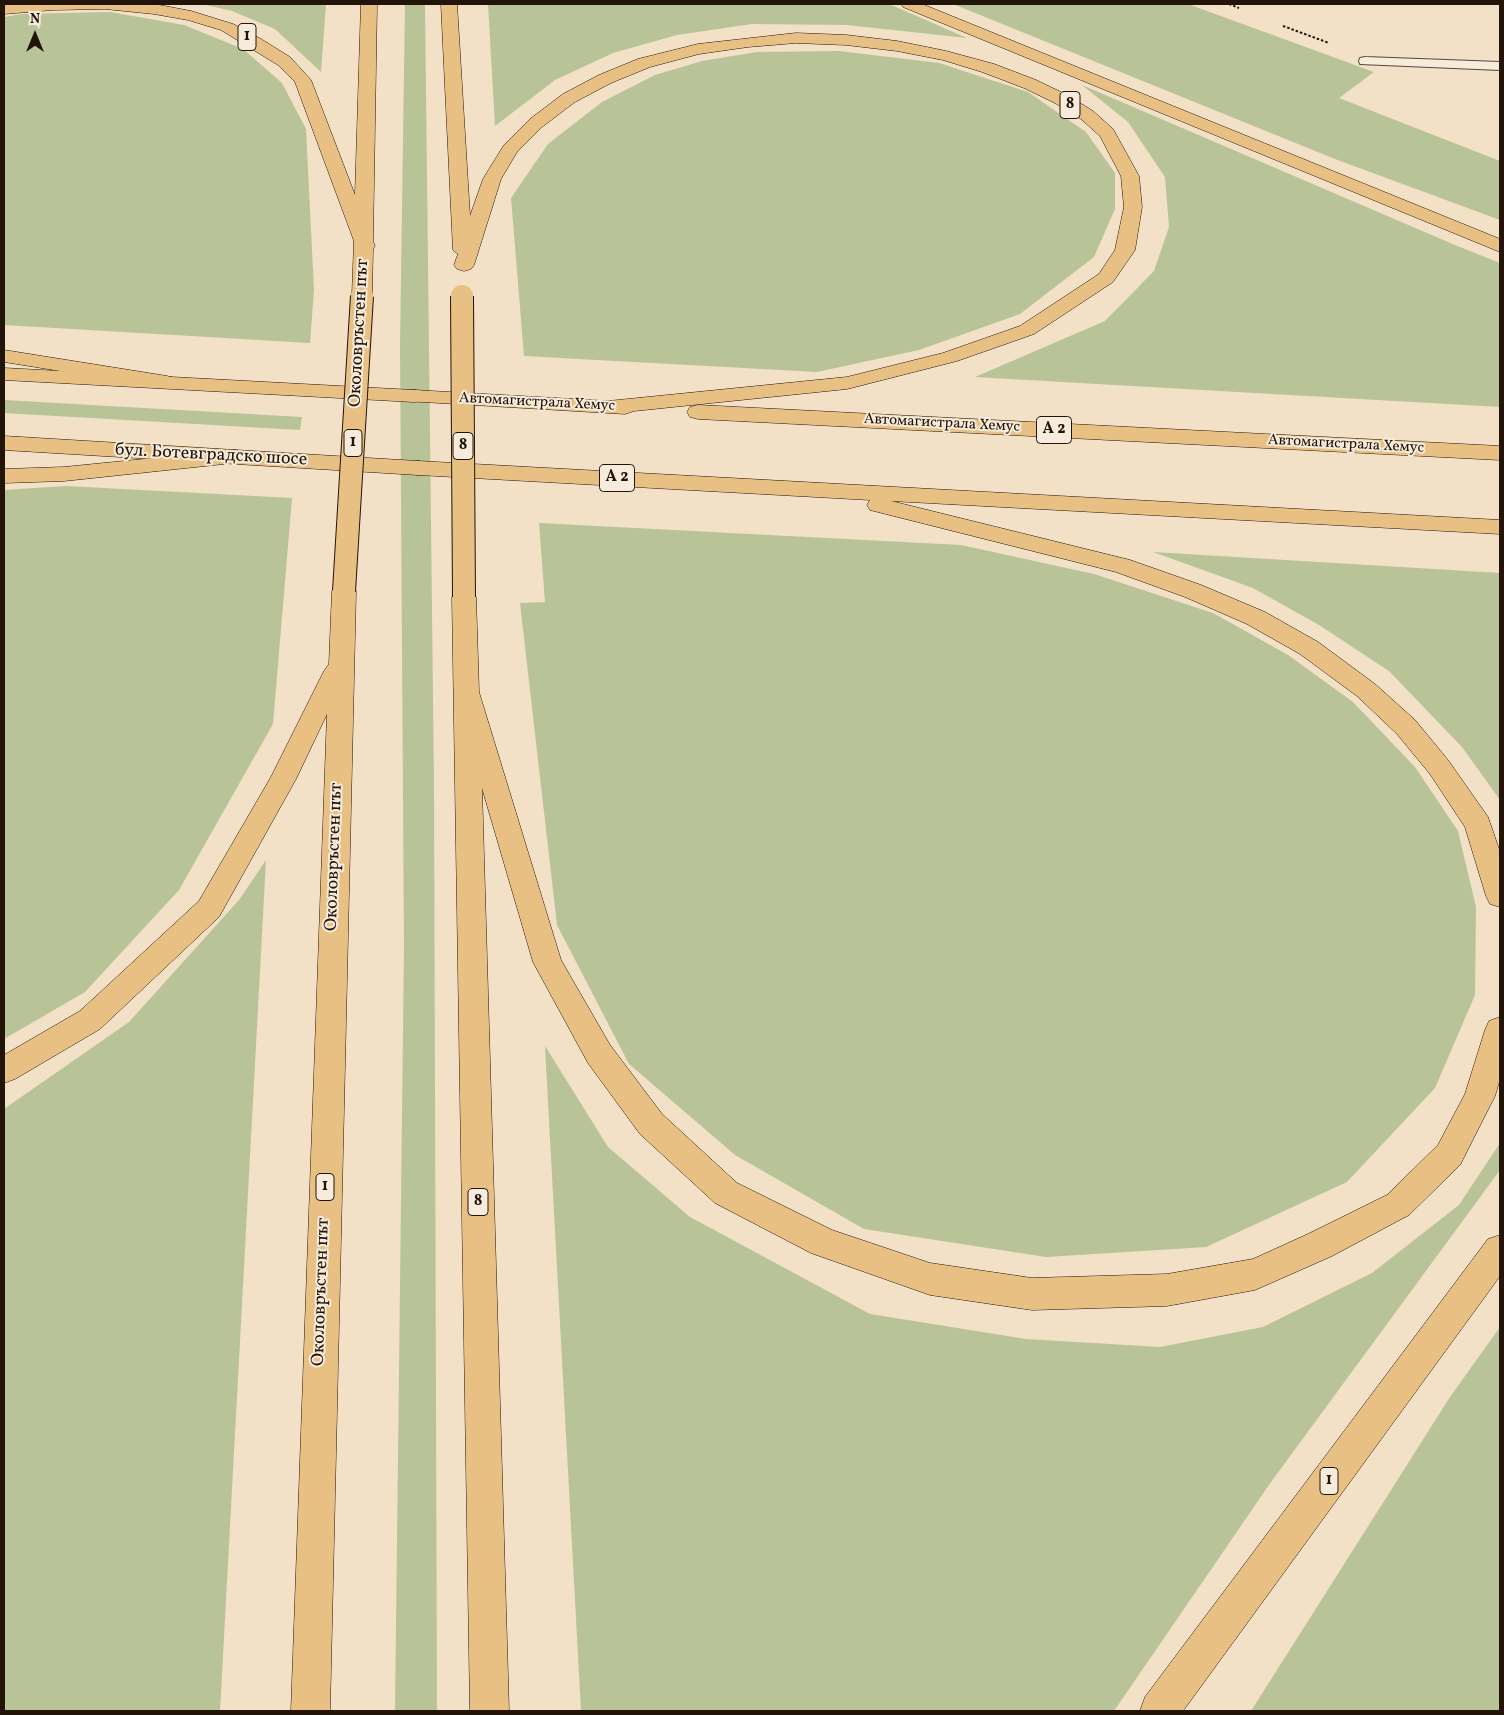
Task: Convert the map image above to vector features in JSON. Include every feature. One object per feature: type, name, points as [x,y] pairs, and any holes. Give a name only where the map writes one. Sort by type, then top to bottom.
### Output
[{"type":"main road","name":"1","points":[[4,10],[53,5],[105,4],[154,9],[192,16],[227,27],[255,42],[284,61],[302,80],[365,246]]},
{"type":"main road","name":"Околовръстен път","points":[[310,1711],[340,663],[365,246],[369,4]]},
{"type":"main road","name":"8","points":[[449,4],[464,266],[462,296],[464,597],[490,1711]]},
{"type":"main road","points":[[909,4],[1500,246]]},
{"type":"main road","name":"8","points":[[464,266],[492,179],[510,148],[536,123],[569,98],[605,79],[644,63],[698,49],[748,42],[796,38],[846,40],[897,46],[946,56],[988,68],[1030,84],[1061,99],[1086,115],[1107,133],[1130,176],[1134,207],[1125,250],[1106,278],[1027,330],[950,357],[847,383],[608,408]]},
{"type":"main road","points":[[4,356],[167,382]]},
{"type":"main road","points":[[4,374],[167,382]]},
{"type":"main road","name":"Автомагистрала Хемус","points":[[167,382],[608,408],[1500,452]]},
{"type":"main road","name":"бул. Ботевградско шосе","points":[[4,443],[418,468],[816,489]]},
{"type":"main road","points":[[4,476],[64,474],[235,457]]},
{"type":"main road","points":[[816,489],[1122,566],[1229,606],[1256,618],[1309,648],[1366,690],[1386,708],[1406,727],[1439,766],[1478,824],[1500,896]]},
{"type":"main road","name":"A 2","points":[[816,489],[1500,527]]},
{"type":"main road","points":[[4,1070],[90,1020],[209,909],[283,779],[340,663]]},
{"type":"main road","points":[[466,692],[547,962],[598,1054],[651,1124],[726,1193],[823,1242],[930,1279],[1032,1294],[1167,1290],[1255,1274],[1320,1245],[1398,1206],[1448,1154],[1480,1096],[1500,1030]]},
{"type":"main road","name":"1","points":[[1159,1711],[1500,1250]]},
{"type":"lane","points":[[1365,61],[1500,66]]},
{"type":"path","points":[[1229,4],[1239,8]]},
{"type":"path","points":[[1283,26],[1329,43]]},
{"type":"green space","points":[[202,4],[326,4],[321,72],[275,29],[232,11]]},
{"type":"green space","points":[[405,4],[425,4],[434,783],[437,1711],[395,1711],[404,947],[400,346]]},
{"type":"green space","points":[[488,4],[889,4],[967,38],[847,25],[752,24],[677,35],[613,53],[555,80],[495,126]]},
{"type":"green space","points":[[953,4],[1188,4],[1374,72],[1339,98],[1500,161],[1500,220],[1335,159]]},
{"type":"green space","points":[[110,12],[184,25],[243,49],[282,83],[306,129],[314,290],[310,343],[4,325],[4,17],[22,14]]},
{"type":"green space","points":[[839,51],[939,63],[1028,92],[1086,132],[1115,173],[1115,209],[1094,257],[1020,314],[919,350],[817,372],[524,356],[511,198],[548,144],[602,102],[655,75],[702,61],[757,52]]},
{"type":"green space","points":[[1082,85],[1500,263],[1500,407],[975,377],[1105,321],[1154,271],[1169,227],[1165,177],[1128,122]]},
{"type":"green space","points":[[4,400],[302,417],[300,430],[4,413]]},
{"type":"green space","points":[[66,486],[292,498],[273,724],[179,890],[85,992],[4,1039],[4,490]]},
{"type":"green space","points":[[539,523],[961,545],[1094,574],[1213,613],[1288,655],[1353,702],[1415,767],[1458,831],[1476,907],[1475,995],[1435,1088],[1347,1182],[1206,1247],[1046,1257],[864,1229],[735,1155],[629,1064],[557,925],[520,603],[545,602]]},
{"type":"green space","points":[[1153,552],[1500,573],[1500,800],[1462,747],[1389,671],[1319,625],[1253,588]]},
{"type":"green space","points":[[266,860],[220,1711],[4,1711],[4,1109],[129,1022],[239,900]]},
{"type":"green space","points":[[545,1046],[608,1147],[690,1217],[870,1314],[1026,1339],[1160,1347],[1263,1327],[1372,1273],[1459,1205],[1500,1143],[1500,1170],[1271,1482],[1114,1711],[581,1711]]},
{"type":"green space","points":[[1500,1327],[1500,1711],[1251,1711],[1450,1397]]}]
